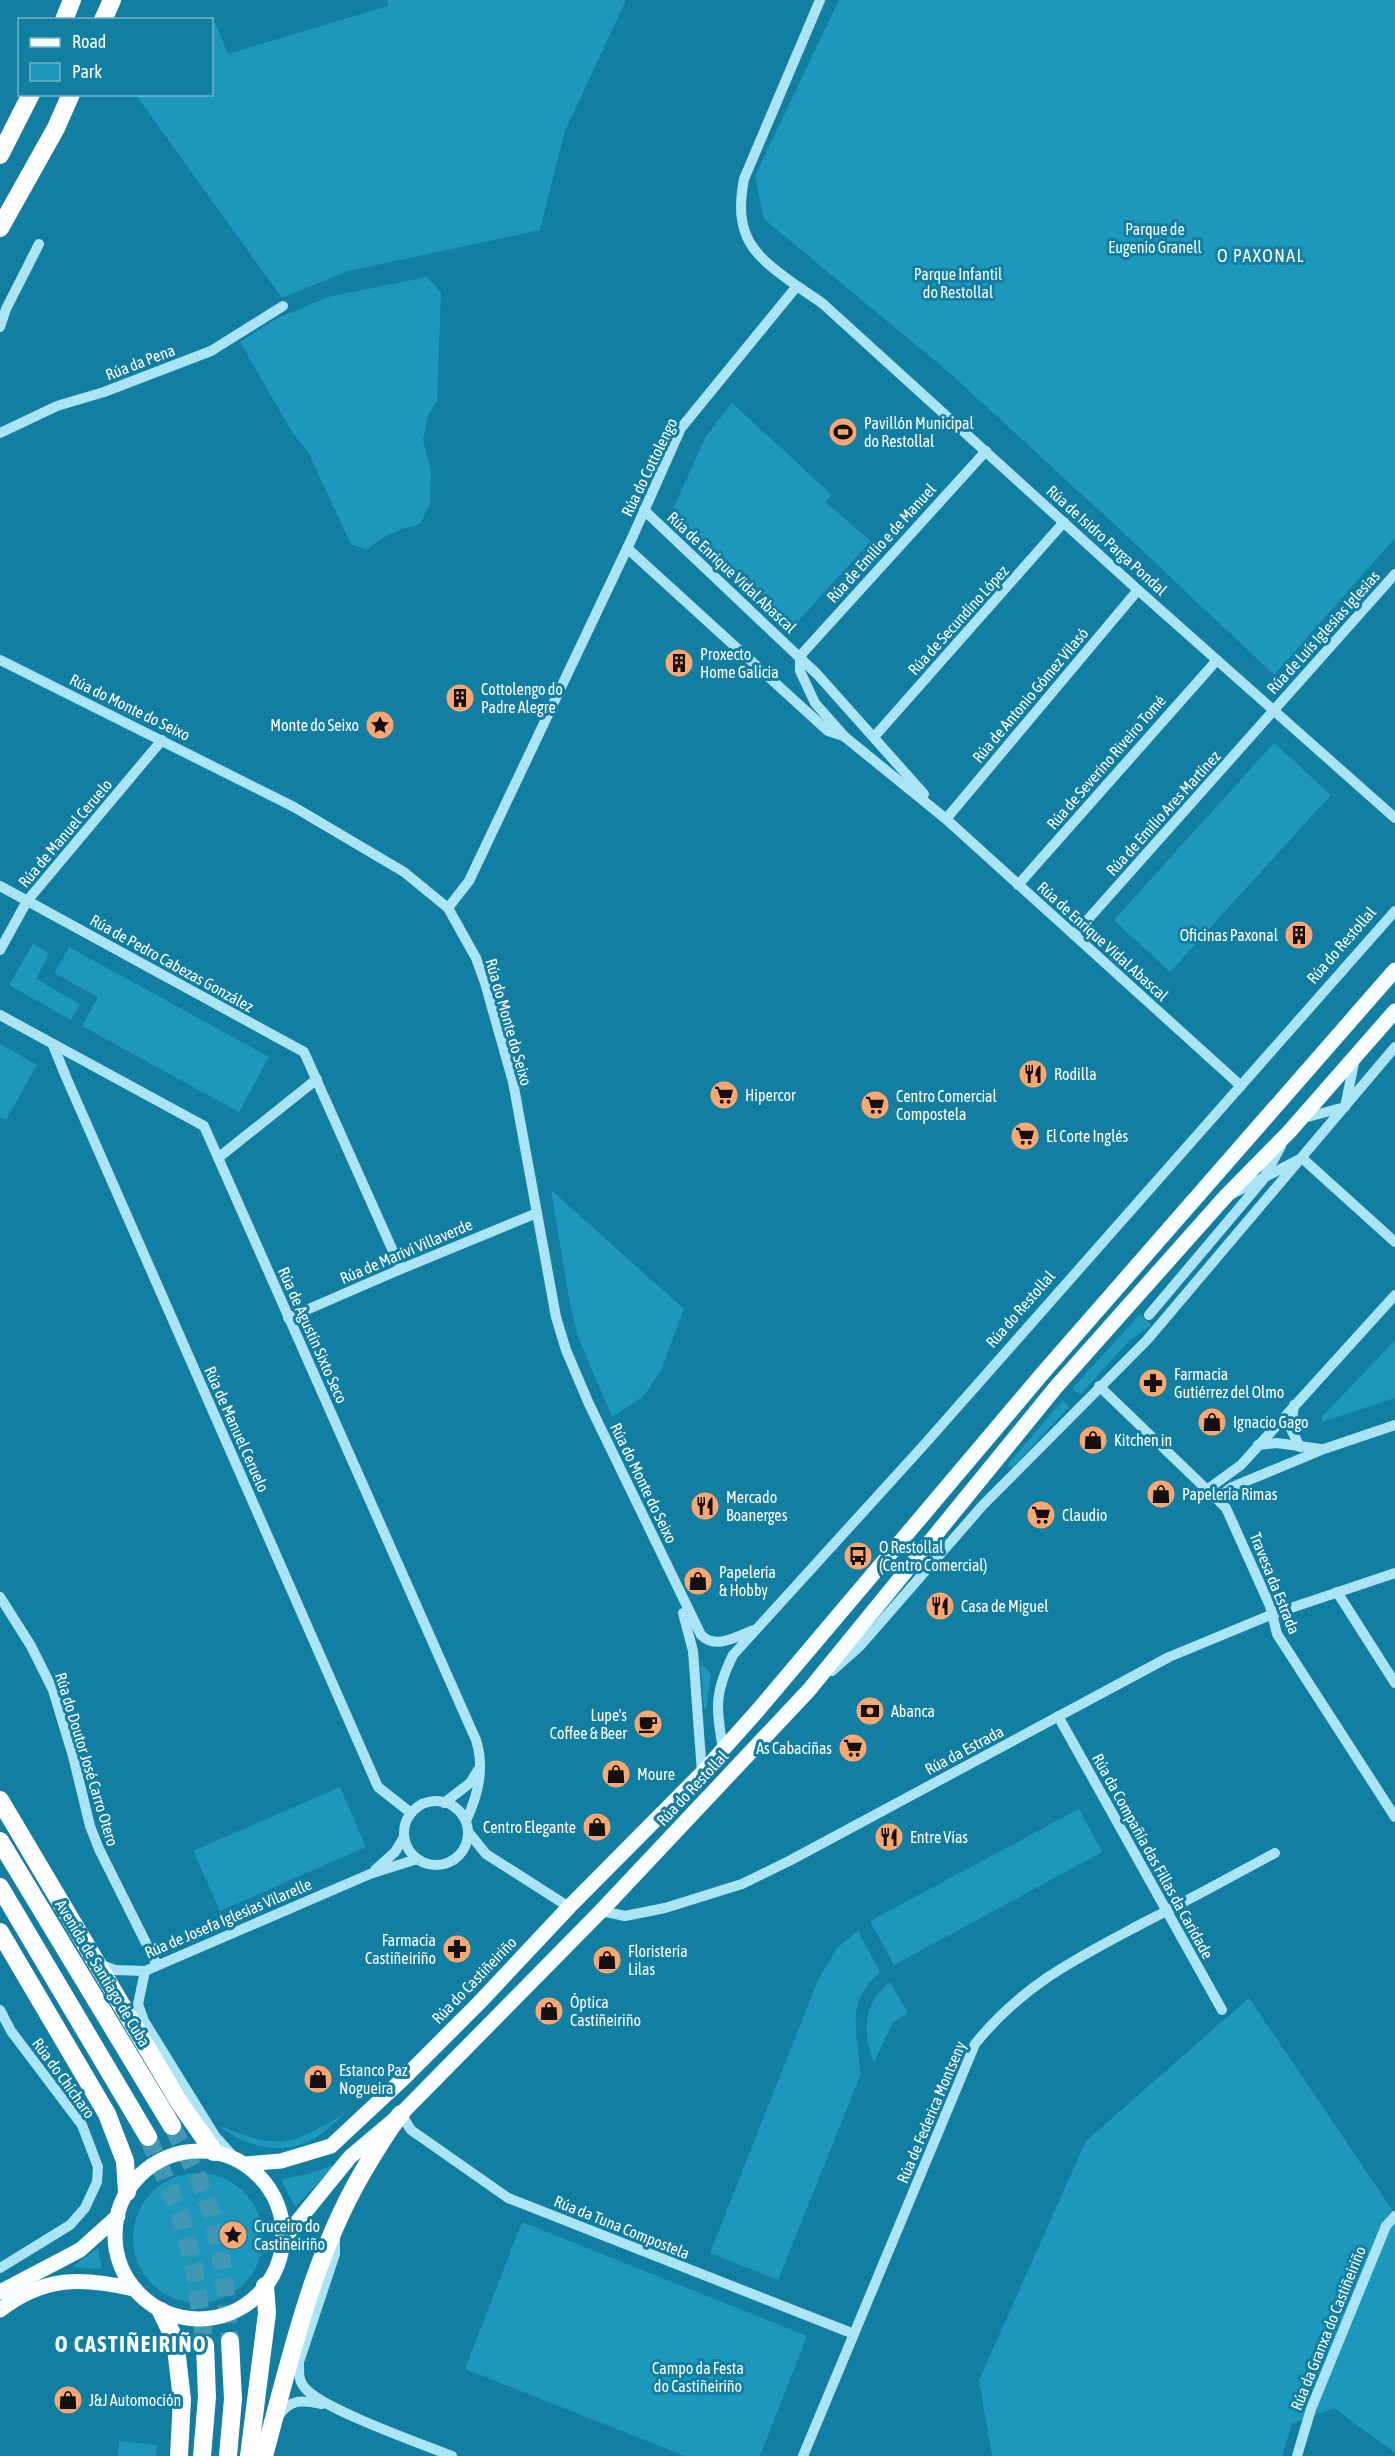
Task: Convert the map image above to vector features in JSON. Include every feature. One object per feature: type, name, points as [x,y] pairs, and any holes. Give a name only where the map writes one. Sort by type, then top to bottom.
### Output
[{"type":"highway","points":[[65,18],[72,0]]},
{"type":"highway","points":[[104,18],[112,0]]},
{"type":"highway","points":[[0,155],[30,96]]},
{"type":"highway","points":[[0,228],[56,128],[69,96]]},
{"type":"highway","points":[[0,1800],[179,2102],[214,2152]]},
{"type":"highway","name":"Avenida de Santiago de Cuba","points":[[0,1841],[171,2126]]},
{"type":"highway","points":[[0,1887],[148,2137]]},
{"type":"highway","points":[[0,1932],[107,2114],[124,2161],[127,2192]]},
{"type":"highway","points":[[264,2456],[291,2346],[314,2274],[354,2186],[401,2114]]},
{"type":"highway","points":[[249,2456],[267,2313],[265,2286]]},
{"type":"highway","points":[[161,2311],[175,2340],[177,2351],[182,2399],[179,2456]]},
{"type":"highway","points":[[228,2456],[233,2399],[230,2341]]},
{"type":"highway","points":[[202,2456],[207,2397],[205,2345]]},
{"type":"main road","name":"Rúa do Restollal","points":[[702,1773],[759,1709],[1042,1374],[1395,970]]},
{"type":"main road","name":"Rúa do Restollal","points":[[601,1911],[809,1690],[1056,1387],[1226,1197],[1289,1132],[1395,1011]]},
{"type":"main road","name":"Rúa do Castiñeiriño","points":[[240,2161],[262,2179],[274,2198],[281,2218],[280,2243],[276,2261],[265,2286],[254,2299],[240,2309],[211,2320],[178,2317],[161,2311],[134,2289],[124,2273],[116,2246],[118,2216],[127,2192],[150,2167],[179,2153],[214,2152],[240,2161],[281,2161],[331,2146],[373,2109],[471,2011],[569,1906],[702,1773]]},
{"type":"main road","name":"Rúa do Castiñeiriño","points":[[280,2243],[350,2157],[401,2114],[601,1911]]},
{"type":"main road","name":"Rúa do Castiñeiriño","points":[[0,2292],[80,2250],[118,2216]]},
{"type":"main road","name":"Rúa do Castiñeiriño","points":[[0,2310],[34,2290],[67,2281],[103,2282],[134,2289]]},
{"type":"street","points":[[797,286],[755,253],[748,243],[744,232],[741,202],[744,179],[820,0]]},
{"type":"street","points":[[0,327],[6,309],[39,244]]},
{"type":"street","name":"Rúa de Isidro Parga Pondal","points":[[797,286],[822,303],[1138,590],[1395,818]]},
{"type":"street","name":"Rúa do Cottolengo","points":[[448,908],[469,880],[627,548],[681,428],[797,286]]},
{"type":"street","name":"Rúa da Pena","points":[[0,433],[57,406],[104,392],[212,351],[284,306]]},
{"type":"street","name":"Rúa de Emilio e de Manuel","points":[[800,656],[986,451]]},
{"type":"street","name":"Rúa de Enrique Vidal Abascal","points":[[644,510],[800,656],[946,819]]},
{"type":"street","name":"Rúa de Secundino López","points":[[874,737],[1064,522]]},
{"type":"street","name":"Rúa de Enrique Vidal Abascal","points":[[627,548],[828,732],[845,737]]},
{"type":"street","name":"Rúa de Luís Iglesias Iglesias","points":[[1274,711],[1395,574]]},
{"type":"street","name":"Rúa de Antonio Gómez Vilasó","points":[[946,819],[1138,590]]},
{"type":"street","name":"Rúa de Enrique Vidal Abascal","points":[[800,656],[800,670],[815,703],[845,737],[946,819],[1241,1086]]},
{"type":"street","name":"Rúa do Monte do Seixo","points":[[0,660],[294,807],[369,849],[404,872],[448,908],[472,950],[485,983],[513,1082],[556,1317],[566,1350],[589,1404],[701,1635],[706,1641],[720,1642],[754,1630]]},
{"type":"street","name":"Rúa de Severino Riveiro Tomé","points":[[1018,885],[1217,660]]},
{"type":"street","name":"Rúa de Emilio Ares Martínez","points":[[1074,935],[1274,711]]},
{"type":"street","name":"Rúa de Manuel Ceruelo","points":[[0,950],[27,901],[162,740]]},
{"type":"street","name":"Rúa de Pedro Cabezas González","points":[[0,886],[304,1052],[401,1269]]},
{"type":"street","name":"Rúa do Restollal","points":[[723,1749],[717,1710],[722,1678],[733,1655],[923,1446],[1395,911]]},
{"type":"street","name":"Rúa de Agustín Sixto Seco","points":[[0,1015],[204,1126],[476,1740],[480,1759],[478,1790],[466,1821]]},
{"type":"street","name":"Rúa de Manuel Ceruelo","points":[[53,1045],[378,1787],[411,1813]]},
{"type":"street","name":"Rúa do Restollal","points":[[809,1690],[860,1646],[983,1506],[1099,1386],[1147,1340],[1395,1047]]},
{"type":"street","name":"Rúa do Restollal","points":[[1345,1107],[1355,1057]]},
{"type":"street","points":[[218,1158],[317,1079]]},
{"type":"street","points":[[1300,1119],[1345,1107]]},
{"type":"street","name":"Rúa do Restollal","points":[[1149,1316],[1262,1180],[1289,1132]]},
{"type":"street","points":[[1302,1158],[1395,1242]]},
{"type":"street","name":"Rúa do Restollal","points":[[1226,1197],[1302,1158]]},
{"type":"street","name":"Rúa de Mariví Villaverde","points":[[288,1318],[537,1213]]},
{"type":"street","points":[[1208,1489],[1241,1465],[1395,1295]]},
{"type":"street","name":"Travesa da Estrada","points":[[1099,1386],[1226,1508],[1273,1614],[1277,1634],[1395,1817]]},
{"type":"street","points":[[1294,1404],[1291,1429],[1300,1447]]},
{"type":"street","points":[[1218,1498],[1232,1487],[1324,1449],[1395,1425]]},
{"type":"street","points":[[1258,1445],[1277,1443],[1324,1449]]},
{"type":"street","name":"Rúa do Monte do Seixo","points":[[666,1565],[688,1628],[693,1651],[702,1773]]},
{"type":"street","name":"Rúa da Estrada","points":[[601,1911],[625,1916],[665,1908],[742,1884],[791,1860],[1169,1657],[1273,1614],[1395,1573]]},
{"type":"street","points":[[1337,1592],[1395,1683]]},
{"type":"street","name":"Rúa do Doutor José Carro Otero","points":[[0,1597],[31,1646],[48,1680],[60,1712],[90,1826],[99,1849],[157,1965]]},
{"type":"street","name":"Rúa da Compañía das Fillas da Caridade","points":[[1058,1716],[1222,2010]]},
{"type":"street","points":[[444,1803],[470,1783],[478,1770]]},
{"type":"street","points":[[469,1833],[465,1849],[460,1856],[438,1866],[429,1865],[417,1859],[409,1851],[404,1837],[406,1822],[411,1813],[429,1802],[444,1803],[459,1810],[466,1821],[469,1833],[486,1854],[569,1906]]},
{"type":"street","name":"Rúa de Josefa Iglesias Vilarelle","points":[[370,1874],[395,1852],[404,1837]]},
{"type":"street","name":"Rúa de Federica Montseny","points":[[803,2456],[975,2044],[995,2019],[1016,1999],[1062,1967],[1275,1853]]},
{"type":"street","points":[[460,1856],[486,1854]]},
{"type":"street","name":"Rúa de Josefa Iglesias Vilarelle","points":[[96,1962],[115,1970],[144,1971],[370,1874],[417,1859]]},
{"type":"street","points":[[144,1971],[138,2004],[144,2021],[215,2136],[240,2161]]},
{"type":"street","name":"Rúa do Chícharo","points":[[0,2010],[11,2031],[82,2125],[98,2167],[97,2182],[85,2208],[70,2225],[0,2268]]},
{"type":"street","name":"Rúa da Tuna Compostela","points":[[401,2114],[411,2130],[508,2198],[854,2334]]},
{"type":"street","name":"Rúa da Granxa do Castiñeiriño","points":[[1297,2456],[1311,2409],[1386,2226],[1395,2216]]},
{"type":"street","points":[[334,2407],[305,2388],[299,2378],[299,2362],[335,2254],[335,2226]]},
{"type":"street","points":[[270,2432],[280,2413],[289,2405],[303,2400],[334,2407],[452,2456]]},
{"type":"green space","points":[[387,0],[626,0],[565,131],[540,230],[348,271],[282,298],[137,96],[213,96],[213,24],[215,22],[228,54],[388,6]]},
{"type":"green space","name":"Parque de Eugenio Granell","points":[[839,0],[1395,0],[1395,538],[1274,675],[952,375],[764,219],[755,176]]},
{"type":"green space","points":[[427,277],[441,293],[437,401],[428,415],[423,440],[431,470],[430,504],[420,524],[392,534],[366,550],[351,544],[308,452],[292,432],[240,342],[276,319],[328,297]]},
{"type":"green space","points":[[732,403],[832,495],[825,502],[871,541],[789,631],[667,522],[706,436]]},
{"type":"green space","points":[[1274,743],[1331,795],[1170,972],[1114,920]]},
{"type":"green space","points":[[33,944],[49,953],[36,979],[80,1004],[71,1020],[9,985]]},
{"type":"green space","points":[[69,947],[269,1057],[239,1112],[82,1026],[98,997],[54,973]]},
{"type":"green space","points":[[0,1044],[37,1065],[6,1120],[0,1117]]},
{"type":"green space","points":[[551,1190],[684,1309],[661,1370],[644,1396],[612,1417],[578,1337],[570,1304]]},
{"type":"green space","points":[[1140,1314],[1151,1325],[1129,1341],[1080,1395],[1072,1389]]},
{"type":"green space","points":[[1395,1340],[1395,1398],[1322,1422],[1322,1417]]},
{"type":"green space","points":[[1063,1400],[1069,1407],[1013,1467],[1009,1467],[1008,1464]]},
{"type":"green space","points":[[700,1662],[711,1675],[706,1709],[704,1708]]},
{"type":"green space","points":[[340,1787],[366,1847],[220,1911],[193,1851]]},
{"type":"green space","points":[[1079,1809],[1102,1852],[894,1965],[870,1921]]},
{"type":"green space","points":[[858,1931],[880,1972],[868,1984],[857,2009],[856,2034],[860,2076],[778,2280],[710,2253],[818,1980],[837,1948]]},
{"type":"green space","points":[[890,1982],[908,2013],[893,2022],[874,2062],[868,2039],[867,2018],[874,1999]]},
{"type":"green space","points":[[1249,1998],[1395,2214],[1395,2453],[1334,2408],[1292,2424],[1282,2456],[992,2456],[979,2380],[1086,2141]]},
{"type":"green space","points":[[347,2112],[322,2133],[306,2143],[293,2147],[266,2147],[254,2144],[241,2140],[218,2125],[257,2139],[285,2141],[312,2132]]},
{"type":"green space","points":[[336,2164],[295,2207],[281,2179],[308,2174]]},
{"type":"green space","points":[[198,2173],[223,2178],[244,2192],[258,2213],[263,2238],[258,2263],[244,2284],[223,2298],[198,2303],[173,2298],[152,2284],[138,2263],[133,2238],[138,2213],[152,2192],[173,2178]]},
{"type":"green space","name":"Campo da Festa do Castiñeiriño","points":[[522,2222],[807,2336],[760,2456],[685,2456],[465,2369]]},
{"type":"green space","points":[[98,2248],[102,2269],[72,2267]]},
{"type":"green space","points":[[119,2441],[157,2445],[156,2456],[118,2456]]},
{"type":"tunnel","points":[[172,2126],[213,2218],[223,2273],[230,2341]]},
{"type":"tunnel","points":[[148,2137],[180,2214],[194,2267],[205,2345]]},
{"type":"place","name":"Pavillón Municipal do Restollal","points":[[843,432]]},
{"type":"place","name":"Proxecto Home Galicia","points":[[679,663]]},
{"type":"place","name":"Cottolengo do Padre Alegre","points":[[460,698]]},
{"type":"place","name":"Monte do Seixo","points":[[380,725]]},
{"type":"place","name":"Oficinas Paxonal","points":[[1299,935]]},
{"type":"place","name":"Rodilla","points":[[1033,1074]]},
{"type":"place","name":"Hipercor","points":[[724,1095]]},
{"type":"place","name":"Centro Comercial Compostela","points":[[875,1105]]},
{"type":"place","name":"El Corte Inglés","points":[[1025,1136]]},
{"type":"place","name":"Farmacia Gutiérrez del Olmo","points":[[1153,1383]]},
{"type":"place","name":"Ignacio Gago","points":[[1212,1422]]},
{"type":"place","name":"Kitchen in","points":[[1093,1440]]},
{"type":"place","name":"Papelería Rimas","points":[[1161,1494]]},
{"type":"place","name":"Mercado Boanerges","points":[[705,1506]]},
{"type":"place","name":"Claudio","points":[[1041,1515]]},
{"type":"place","name":"O Restollal (Centro Comercial)","points":[[858,1556]]},
{"type":"place","name":"Papelería & Hobby","points":[[698,1581]]},
{"type":"place","name":"Casa de Miguel","points":[[940,1606]]},
{"type":"place","name":"Abanca","points":[[870,1711]]},
{"type":"place","name":"Lupe's Coffee & Beer","points":[[648,1724]]},
{"type":"place","name":"As Cabaciñas","points":[[853,1748]]},
{"type":"place","name":"Moure","points":[[616,1774]]},
{"type":"place","name":"Centro Elegante","points":[[597,1827]]},
{"type":"place","name":"Entre Vías","points":[[889,1837]]},
{"type":"place","name":"Farmacia Castiñeiriño","points":[[457,1949]]},
{"type":"place","name":"Floristería Lilas","points":[[607,1960]]},
{"type":"place","name":"Óptica Castiñeiriño","points":[[549,2011]]},
{"type":"place","name":"Estanco Paz Nogueira","points":[[318,2079]]},
{"type":"place","name":"Cruceiro do Castiñeiriño","points":[[233,2235]]},
{"type":"place","name":"J&J Automoción","points":[[68,2400]]},
{"type":"district","name":"O PAXONAL","points":[[1261,256]]},
{"type":"district","name":"O CASTIÑEIRIÑO","points":[[131,2344]]},
{"type":"park label","name":"Parque Infantil do Restollal","points":[[958,283]]}]
